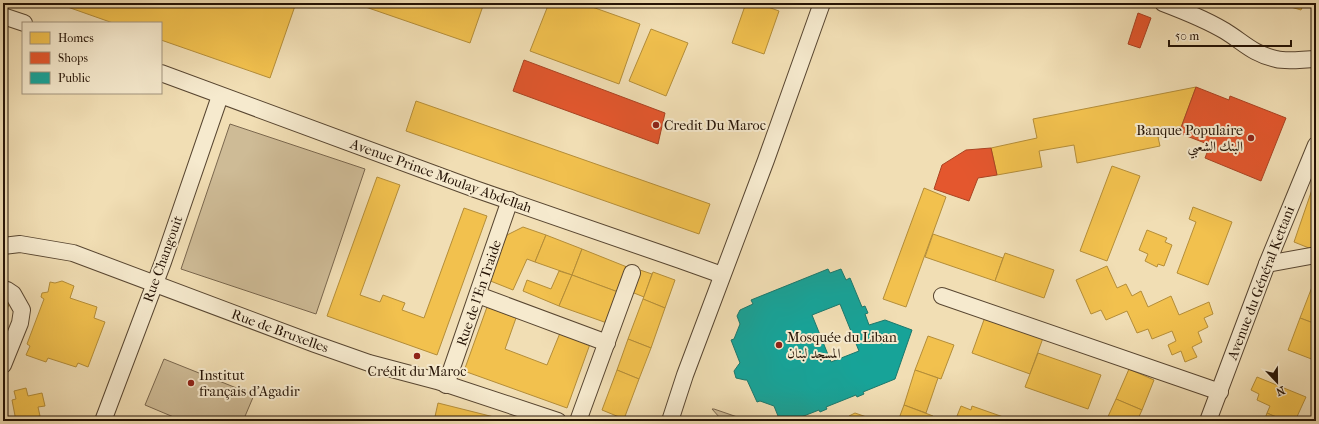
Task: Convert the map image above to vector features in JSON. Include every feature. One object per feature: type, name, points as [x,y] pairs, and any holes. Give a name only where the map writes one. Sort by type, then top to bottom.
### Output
[{"type":"street","points":[[670,421],[685,375],[766,160],[822,3]]},
{"type":"street","points":[[1163,3],[1190,13],[1225,31],[1252,50],[1264,56],[1278,60],[1316,59]]},
{"type":"street","points":[[3,16],[22,22]]},
{"type":"street","name":"Avenue Prince Moulay Abdellah","points":[[162,73],[468,187],[510,200],[722,275]]},
{"type":"street","name":"Rue Changouit","points":[[103,421],[154,284],[220,96]]},
{"type":"street","name":"Avenue du Général Kettani","points":[[1208,421],[1267,264],[1312,165],[1316,146]]},
{"type":"street","name":"Rue de l'En Traide","points":[[446,385],[510,200]]},
{"type":"street","name":"Rue de Bruxelles","points":[[3,246],[20,244],[73,253],[369,363],[446,385],[558,421]]},
{"type":"street","points":[[1267,264],[1316,256]]},
{"type":"street","points":[[578,421],[632,273]]},
{"type":"street","points":[[3,289],[13,294],[22,310],[20,323],[3,365]]},
{"type":"street","points":[[478,295],[607,343]]},
{"type":"street","points":[[942,296],[1220,392]]},
{"type":"shaded area","points":[[230,124],[365,169],[316,314],[181,269]]},
{"type":"shaded area","points":[[164,359],[254,395],[243,421],[183,421],[145,405]]},
{"type":"shaded area","points":[[712,409],[749,421],[719,421],[720,418]]},
{"type":"building: Homes","points":[[296,3],[270,78],[162,40],[162,22],[110,22],[59,4]]},
{"type":"building: Homes","points":[[354,3],[484,3],[470,43]]},
{"type":"building: Homes","points":[[549,3],[581,3],[640,24],[619,84],[530,51]]},
{"type":"building: Homes","points":[[746,3],[757,3],[779,11],[764,54],[732,43]]},
{"type":"building: Homes","points":[[1277,3],[1304,3],[1301,10]]},
{"type":"building: Homes","points":[[651,29],[688,43],[666,96],[629,81]]},
{"type":"building: Homes","points":[[1196,87],[1179,133],[1158,137],[1160,146],[1077,163],[1074,145],[1039,151],[1042,167],[997,175],[991,148],[1037,138],[1033,119]]},
{"type":"building: Homes","points":[[416,101],[710,204],[699,234],[406,131]]},
{"type":"building: Homes","points":[[1112,166],[1140,176],[1107,261],[1080,251]]},
{"type":"building: Homes","points":[[377,177],[400,185],[360,295],[380,302],[383,295],[405,303],[402,310],[424,318],[464,208],[487,216],[437,355],[327,316]]},
{"type":"building: Homes","points":[[1316,178],[1316,249],[1314,250],[1294,242]]},
{"type":"building: Homes","points":[[924,188],[946,197],[906,307],[883,299]]},
{"type":"building: Homes","points":[[1193,207],[1232,222],[1208,285],[1177,273],[1196,222],[1189,219]]},
{"type":"building: Homes","points":[[523,227],[546,235],[535,262],[527,259],[513,290],[488,280],[507,235]]},
{"type":"building: Homes","points":[[1147,230],[1167,238],[1165,242],[1172,245],[1164,266],[1158,264],[1157,267],[1145,261],[1148,254],[1139,250]]},
{"type":"building: Homes","points":[[933,234],[1003,258],[995,281],[925,257]]},
{"type":"building: Homes","points":[[546,235],[582,249],[572,275],[535,262]]},
{"type":"building: Homes","points":[[582,249],[627,267],[618,292],[572,275]]},
{"type":"building: Homes","points":[[1005,253],[1054,270],[1044,298],[995,281]]},
{"type":"building: Homes","points":[[1107,266],[1117,288],[1126,284],[1132,296],[1141,291],[1148,307],[1171,296],[1179,315],[1209,302],[1213,314],[1204,318],[1208,327],[1198,332],[1202,342],[1192,347],[1197,357],[1185,362],[1181,351],[1172,355],[1168,345],[1176,341],[1172,331],[1152,339],[1148,329],[1137,333],[1127,311],[1106,320],[1101,310],[1091,314],[1076,280]]},
{"type":"building: Homes","points":[[637,269],[652,274],[644,297],[629,291]]},
{"type":"building: Homes","points":[[559,271],[572,275],[559,306],[523,291],[527,280],[551,289]]},
{"type":"building: Homes","points":[[653,272],[675,280],[665,308],[643,299]]},
{"type":"building: Homes","points":[[572,275],[618,292],[607,323],[559,306]]},
{"type":"building: Homes","points":[[62,281],[74,286],[70,298],[97,307],[94,318],[105,322],[88,367],[78,363],[76,367],[48,358],[46,362],[26,355],[30,346],[27,344],[44,299],[41,297],[42,293],[48,292],[50,282],[55,283]]},
{"type":"building: Homes","points":[[1312,287],[1316,288],[1316,324],[1300,318]]},
{"type":"building: Homes","points":[[3,293],[12,296],[3,320]]},
{"type":"building: Homes","points":[[643,299],[665,308],[651,348],[628,339]]},
{"type":"building: Homes","points":[[487,307],[516,318],[505,349],[547,365],[560,333],[590,344],[567,408],[464,371]]},
{"type":"building: Homes","points":[[985,317],[1043,338],[1030,374],[972,353]]},
{"type":"building: Homes","points":[[1300,318],[1316,324],[1316,356],[1314,360],[1288,350]]},
{"type":"building: Homes","points":[[928,336],[954,345],[941,379],[915,370]]},
{"type":"building: Homes","points":[[628,339],[651,348],[639,379],[617,370]]},
{"type":"building: Homes","points":[[1038,353],[1101,375],[1088,409],[1025,387]]},
{"type":"building: Homes","points":[[1129,369],[1154,380],[1142,410],[1116,399]]},
{"type":"building: Homes","points":[[617,370],[639,379],[624,419],[602,410]]},
{"type":"building: Homes","points":[[915,370],[938,378],[926,413],[904,405]]},
{"type":"building: Homes","points":[[1257,377],[1306,397],[1295,421],[1282,421],[1283,420],[1267,413],[1270,406],[1257,400],[1259,394],[1251,390]]},
{"type":"building: Homes","points":[[26,388],[28,396],[42,393],[45,406],[38,407],[40,416],[16,421],[12,400],[16,399],[14,391]]},
{"type":"building: Homes","points":[[1116,399],[1142,410],[1137,421],[1106,421]]},
{"type":"building: Homes","points":[[438,403],[510,421],[434,421]]},
{"type":"building: Homes","points":[[904,405],[933,416],[931,421],[898,421]]},
{"type":"building: Homes","points":[[961,406],[971,410],[972,406],[1009,419],[1008,421],[955,421]]},
{"type":"building: Homes","points":[[855,413],[878,421],[847,421],[849,416]]},
{"type":"building: Homes","points":[[1267,413],[1283,420],[1264,421]]},
{"type":"building: Shops","points":[[1138,13],[1151,18],[1140,48],[1128,44]]},
{"type":"building: Shops","points":[[524,60],[665,113],[658,144],[513,91]]},
{"type":"building: Shops","points":[[1196,87],[1229,100],[1230,96],[1286,118],[1261,181],[1205,158],[1210,145],[1179,133]]},
{"type":"building: Shops","points":[[991,148],[997,175],[978,178],[969,201],[934,189],[942,165],[966,150]]},
{"type":"building: Public","name":"Mosquée du Liban المسجد لبنان","points":[[828,269],[830,273],[841,269],[846,280],[850,278],[862,307],[865,306],[868,313],[865,314],[869,325],[885,320],[912,330],[895,379],[863,392],[864,394],[857,397],[856,395],[826,407],[827,409],[820,412],[819,410],[791,421],[780,421],[774,406],[760,401],[757,402],[747,380],[736,378],[734,371],[740,363],[731,340],[734,339],[740,324],[737,316],[740,310],[753,304],[751,300]],"holes":[[[840,304],[859,351],[831,362],[812,315]]]},
{"type":"place","name":"Credit Du Maroc","points":[[656,125]]},
{"type":"place","name":"Banque Populaire البنك الشعبي","points":[[1251,138]]},
{"type":"place","name":"Mosquée du Liban المسجد لبنان","points":[[779,345]]},
{"type":"place","name":"Crédit du Maroc","points":[[417,356]]},
{"type":"place","name":"Institut français d’Agadir","points":[[191,383]]}]
